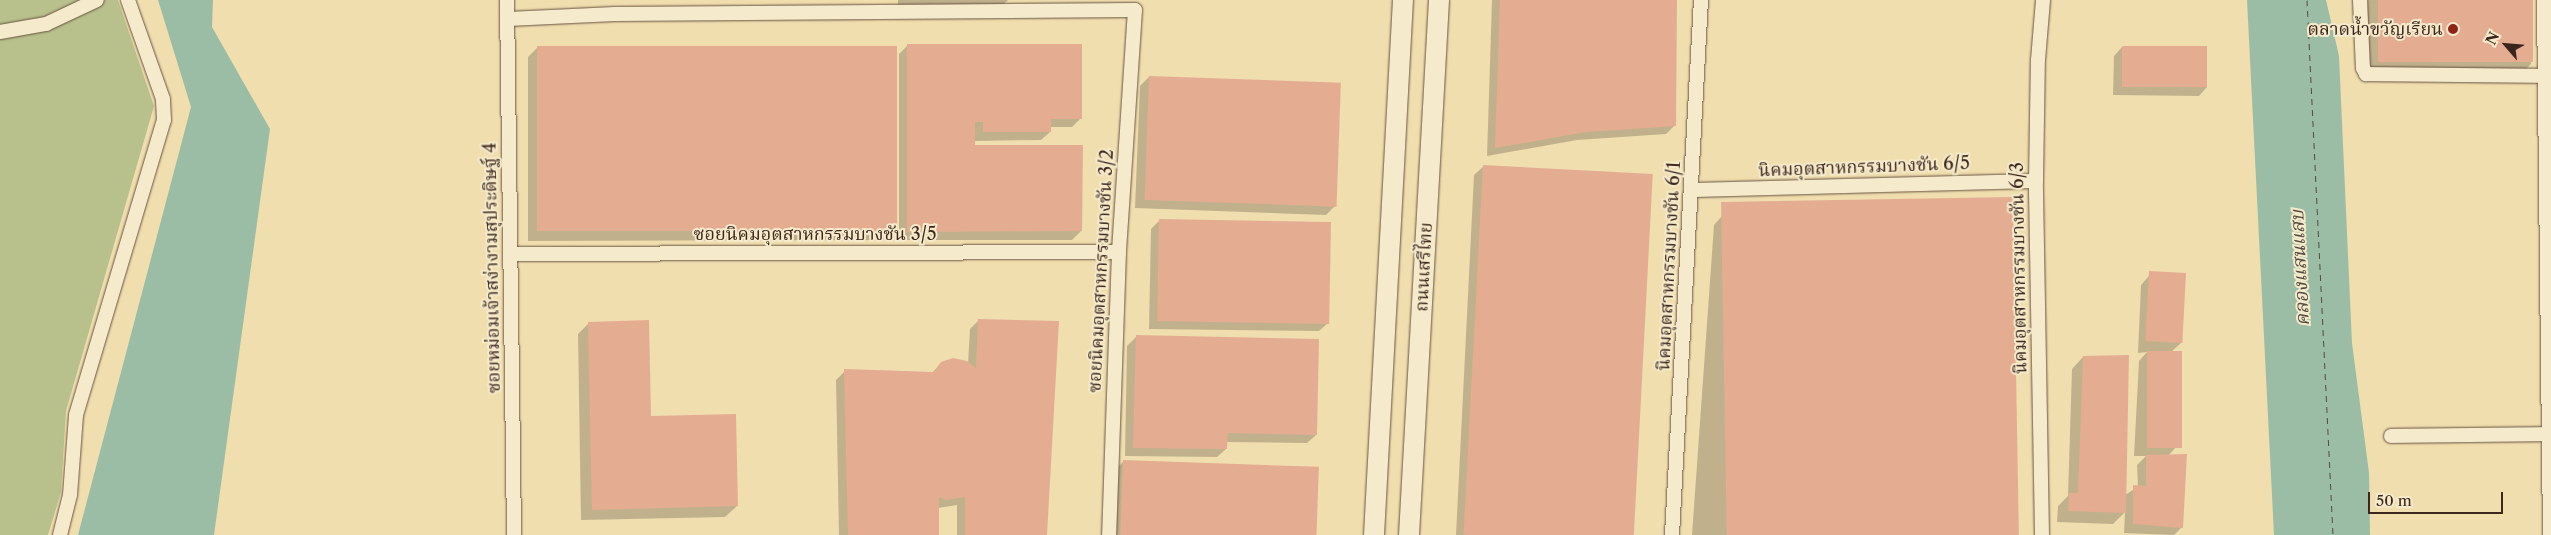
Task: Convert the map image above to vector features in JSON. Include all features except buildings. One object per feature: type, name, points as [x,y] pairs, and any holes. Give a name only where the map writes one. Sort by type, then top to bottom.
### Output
[{"type":"main road","name":"ถนนเสรีไทย","points":[[1374,535],[1403,0]]},
{"type":"main road","name":"ถนนเสรีไทย","points":[[1409,535],[1439,0]]},
{"type":"street","points":[[0,32],[46,24],[97,0]]},
{"type":"street","points":[[60,535],[70,495],[76,415],[164,120],[163,99],[128,0]]},
{"type":"street","name":"ซอยหม่อมเจ้าสง่างามสุประดิษฐ์ 4","points":[[507,0],[514,535]]},
{"type":"street","name":"นิคมอุตสาหกรรมบางชัน 6/1","points":[[1672,535],[1701,0]]},
{"type":"street","name":"นิคมอุตสาหกรรมบางชัน 6/3","points":[[2042,535],[2036,181],[2038,60],[2043,0]]},
{"type":"street","points":[[2360,0],[2363,68],[2366,74],[2549,76]]},
{"type":"street","points":[[2544,0],[2549,76],[2550,535]]},
{"type":"street","name":"ซอยนิคมอุตสาหกรรมบางชัน 3/2","points":[[508,19],[615,14],[1135,10],[1119,252],[1109,535]]},
{"type":"street","name":"นิคมอุตสาหกรรมบางชัน 6/5","points":[[1692,190],[2036,181]]},
{"type":"street","name":"ซอยนิคมอุตสาหกรรมบางชัน 3/5","points":[[511,254],[1119,252]]},
{"type":"street","points":[[2391,436],[2549,434]]},
{"type":"shaded area","points":[[0,0],[118,0],[154,106],[66,411],[61,492],[48,535],[0,535]]},
{"type":"water","points":[[158,0],[213,0],[212,27],[270,129],[214,535],[78,535],[191,107]]},
{"type":"water","name":"คลองแสนแสบ","points":[[2247,0],[2326,0],[2339,56],[2352,343],[2369,473],[2370,535],[2274,535]]},
{"type":"ferry route","points":[[2307,0],[2333,535]]},
{"type":"place","name":"ตลาดน้ำขวัญเรียน","points":[[2453,29]]}]
